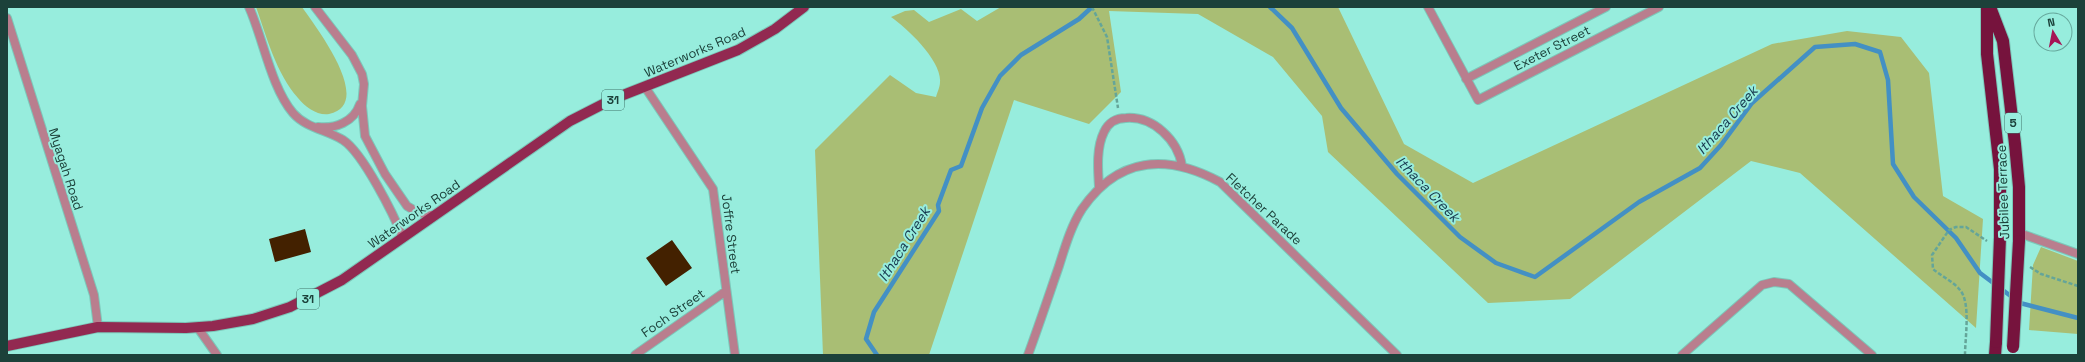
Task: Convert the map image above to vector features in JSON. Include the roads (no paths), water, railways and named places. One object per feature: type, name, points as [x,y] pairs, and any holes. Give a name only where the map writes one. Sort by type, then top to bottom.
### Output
[{"type":"highway","name":"Jubilee Terrace","points":[[1987,7],[1987,54],[2000,169],[2000,237],[1995,355]]},
{"type":"highway","name":"Jubilee Terrace","points":[[1990,7],[2004,49],[2016,144],[2019,237],[2013,351]]},
{"type":"main road","name":"Waterworks Road","points":[[7,346],[98,327],[198,328],[241,322],[290,307],[342,280],[570,121],[596,107],[738,50],[774,29],[804,7]]},
{"type":"street","points":[[249,7],[278,87],[291,111],[304,122],[344,141],[354,150],[374,180],[394,216],[403,238]]},
{"type":"street","points":[[315,7],[356,62],[363,77],[362,96],[365,136],[385,174],[409,208],[420,213],[434,216]]},
{"type":"street","name":"Exeter Street","points":[[1428,7],[1478,100],[1658,7]]},
{"type":"street","name":"Exeter Street","points":[[1466,79],[1606,7]]},
{"type":"street","name":"Myagah Road","points":[[7,18],[94,295],[98,327]]},
{"type":"street","name":"Joffre Street","points":[[645,87],[713,189],[735,355]]},
{"type":"street","points":[[304,122],[323,128],[337,126],[346,122],[358,112],[362,96]]},
{"type":"street","points":[[1099,187],[1098,167],[1101,141],[1104,131],[1110,123],[1119,118],[1134,117],[1147,121],[1160,130],[1172,142],[1180,155],[1182,166]]},
{"type":"street","name":"Fletcher Parade","points":[[1028,355],[1068,240],[1081,210],[1099,187],[1116,174],[1136,167],[1155,163],[1182,166],[1205,174],[1220,182],[1397,355]]},
{"type":"street","points":[[374,180],[385,174]]},
{"type":"street","points":[[2019,237],[2078,254]]},
{"type":"street","points":[[1682,355],[1762,285],[1774,282],[1789,284],[1872,355]]},
{"type":"street","name":"Foch Street","points":[[635,355],[726,291]]},
{"type":"street","points":[[198,328],[217,355]]},
{"type":"waterway","name":"Ithaca Creek","points":[[877,355],[866,339],[874,312],[939,211],[938,205],[951,170],[961,166],[982,108],[1000,76],[1021,55],[1079,19],[1092,7]]},
{"type":"waterway","name":"Ithaca Creek","points":[[1270,7],[1292,28],[1341,108],[1397,174],[1460,237],[1496,263],[1535,277],[1639,202],[1700,168],[1721,145],[1752,103],[1815,47],[1855,44],[1880,52],[1888,80],[1893,164],[1914,197],[1956,238],[1980,273],[2020,303],[2078,318]]}]
